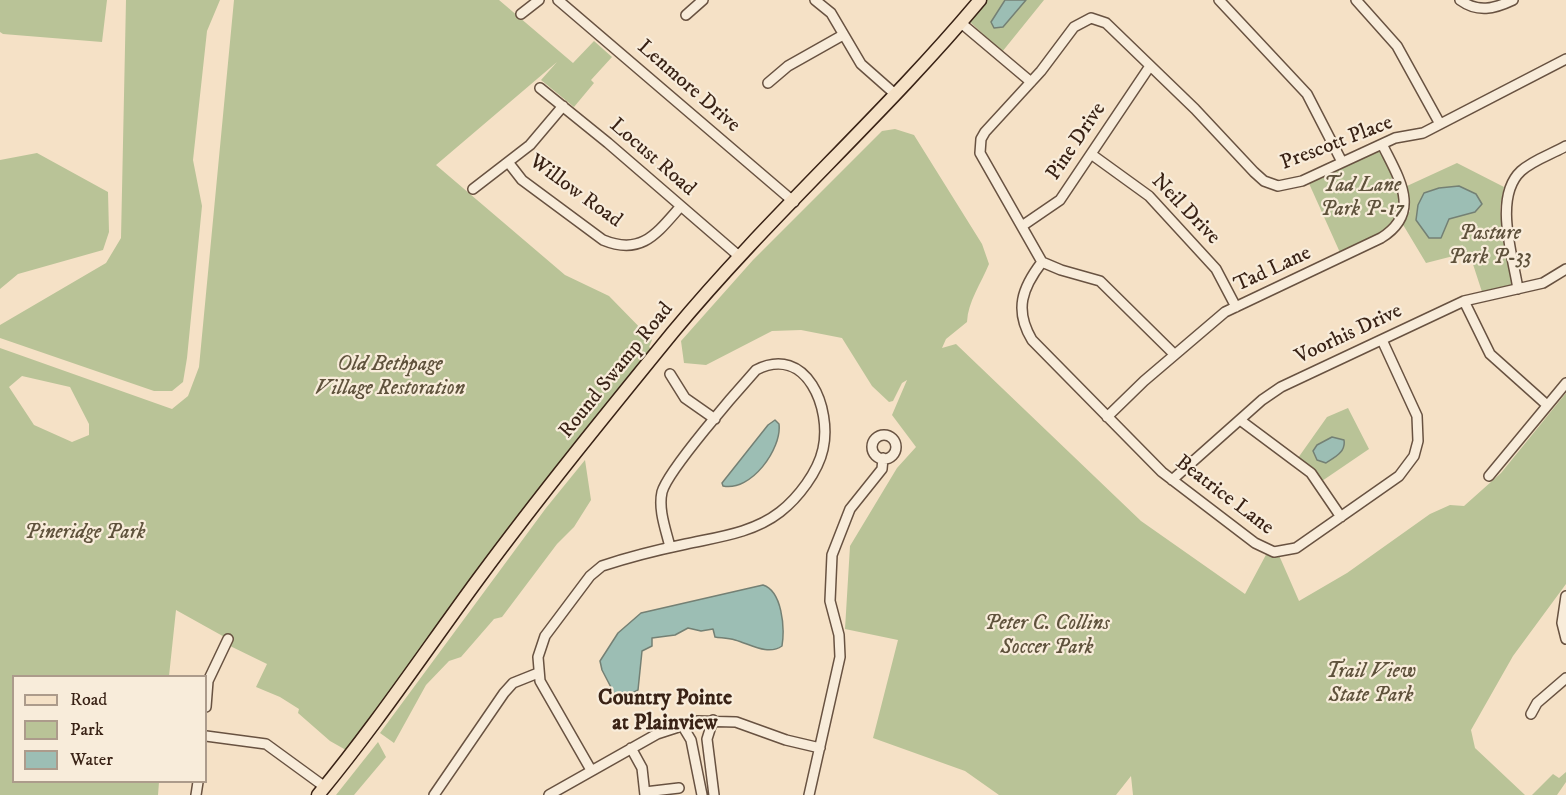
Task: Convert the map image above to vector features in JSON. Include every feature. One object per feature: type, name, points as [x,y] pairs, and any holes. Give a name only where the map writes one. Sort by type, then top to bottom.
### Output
[{"type":"main road","name":"Round Swamp Road","points":[[322,791],[366,737],[480,576],[671,334],[980,0]]},
{"type":"street","points":[[520,14],[540,0]]},
{"type":"street","name":"Lenmore Drive","points":[[558,0],[794,202]]},
{"type":"street","points":[[686,15],[703,0]]},
{"type":"street","points":[[815,0],[831,13],[861,64],[895,94]]},
{"type":"street","points":[[1219,0],[1307,94],[1317,109],[1342,162]]},
{"type":"street","points":[[1356,0],[1397,46],[1440,124]]},
{"type":"street","points":[[1460,0],[1469,6],[1487,9],[1514,0]]},
{"type":"street","name":"Prescott Place","points":[[1031,82],[1074,27],[1083,20],[1093,18],[1106,23],[1264,181],[1278,186],[1293,185],[1395,138],[1423,133],[1566,58]]},
{"type":"street","points":[[961,23],[1031,82],[985,132],[980,143],[982,160],[1042,262],[1100,281],[1174,354]]},
{"type":"street","points":[[768,83],[788,66],[843,35]]},
{"type":"street","name":"Pine Drive","points":[[1022,226],[1060,200],[1150,66]]},
{"type":"street","name":"Locust Road","points":[[540,88],[740,257]]},
{"type":"street","points":[[472,189],[530,145],[563,106]]},
{"type":"street","name":"Tad Lane","points":[[1107,417],[1210,322],[1236,307],[1381,238],[1394,228],[1403,215],[1405,196],[1382,144]]},
{"type":"street","points":[[1518,289],[1506,209],[1509,188],[1527,167],[1566,146]]},
{"type":"street","name":"Neil Drive","points":[[1090,154],[1149,196],[1216,268],[1236,307]]},
{"type":"street","name":"Willow Road","points":[[508,162],[531,186],[603,240],[618,245],[630,246],[646,242],[681,206]]},
{"type":"street","name":"Beatrice Lane","points":[[1042,262],[1026,285],[1022,299],[1025,329],[1040,350],[1172,480],[1255,543],[1274,552],[1296,548],[1399,476],[1414,456],[1418,441],[1415,410],[1382,340]]},
{"type":"street","name":"Voorhis Drive","points":[[1172,480],[1275,391],[1464,301],[1543,283],[1566,269]]},
{"type":"street","points":[[1464,301],[1490,354],[1547,405]]},
{"type":"street","points":[[591,770],[538,673],[540,647],[544,636],[590,576],[602,566],[750,528],[783,510],[811,477],[823,451],[825,417],[821,402],[806,378],[787,365],[777,363],[756,370],[715,419],[674,471],[662,492],[661,505],[670,547]]},
{"type":"street","points":[[670,375],[685,398],[715,419]]},
{"type":"street","points":[[1489,476],[1566,383]]},
{"type":"street","points":[[1240,420],[1311,473],[1341,516]]},
{"type":"street","points":[[809,795],[840,657],[839,635],[830,601],[832,555],[850,509],[882,469],[884,458]]},
{"type":"street","points":[[1566,596],[1562,623],[1566,639]]},
{"type":"street","points":[[207,694],[208,681],[228,639]]},
{"type":"street","points":[[434,795],[504,693],[513,683],[538,673]]},
{"type":"street","points":[[1531,714],[1537,703],[1566,678]]},
{"type":"street","points":[[549,795],[631,748],[682,725],[713,720],[749,726],[786,740],[820,748]]},
{"type":"street","points":[[713,720],[707,739],[714,795]]},
{"type":"street","points":[[682,725],[692,740],[702,795]]},
{"type":"street","points":[[207,736],[266,744],[322,791]]},
{"type":"street","points":[[631,748],[642,768],[645,794],[679,788]]},
{"type":"green space","points":[[0,0],[107,0],[102,42],[3,34],[0,32]]},
{"type":"green space","points":[[126,0],[220,0],[207,31],[193,160],[202,206],[187,358],[183,382],[172,391],[154,391],[0,338],[0,325],[106,263],[121,238]]},
{"type":"green space","name":"Old Bethpage Village Restoration","points":[[234,0],[499,0],[573,63],[594,41],[612,57],[591,80],[594,83],[574,107],[541,80],[557,62],[436,165],[565,275],[609,296],[652,340],[649,347],[655,352],[353,754],[330,741],[298,713],[299,709],[280,697],[256,687],[267,664],[226,644],[228,639],[176,610],[169,675],[12,675],[12,783],[159,783],[158,795],[0,795],[0,348],[172,409],[188,396],[199,367]],"holes":[[[22,376],[70,387],[89,424],[89,435],[72,442],[34,425],[9,387]]]},
{"type":"green space","points":[[984,0],[1005,0],[991,22],[1026,0],[1044,0],[1002,52],[968,20]]},
{"type":"green space","points":[[895,129],[914,135],[982,244],[989,264],[972,300],[967,322],[946,339],[942,348],[956,344],[1141,521],[1245,594],[1268,551],[1278,553],[1299,601],[1347,573],[1430,514],[1450,505],[1464,506],[1501,473],[1566,393],[1566,584],[1513,656],[1471,730],[1475,748],[1525,795],[1133,795],[1131,776],[1116,795],[999,795],[965,771],[873,738],[898,640],[845,629],[850,546],[897,468],[916,447],[892,415],[907,380],[902,383],[893,401],[889,402],[872,386],[842,338],[801,330],[772,331],[706,365],[684,363],[681,341],[753,260],[882,131]]},
{"type":"green space","name":"Tad Lane Park P-17","points":[[1382,144],[1405,196],[1394,228],[1342,257],[1307,179]]},
{"type":"green space","points":[[37,153],[108,192],[109,232],[103,250],[18,274],[0,289],[0,160]]},
{"type":"green space","name":"Pasture Park P-33","points":[[1457,163],[1504,187],[1500,207],[1501,221],[1508,221],[1518,289],[1483,295],[1469,252],[1426,263],[1402,223],[1410,211],[1407,186]]},
{"type":"green space","points":[[1348,408],[1369,449],[1322,481],[1298,458],[1327,417]]},
{"type":"green space","points":[[585,460],[591,500],[574,527],[557,544],[502,617],[494,619],[461,657],[449,661],[426,685],[394,743],[380,733],[546,508]]},
{"type":"green space","points":[[378,742],[386,757],[354,795],[336,795]]},
{"type":"green space","points":[[1566,772],[1566,782],[1557,795],[1532,795],[1553,774],[1559,778]]},
{"type":"water","points":[[1005,0],[1026,0],[1003,27],[994,28],[991,22]]},
{"type":"water","points":[[1459,186],[1476,194],[1482,204],[1475,212],[1449,219],[1441,238],[1429,238],[1416,220],[1418,205],[1424,193],[1439,188]]},
{"type":"water","points":[[775,420],[779,424],[779,434],[763,467],[744,482],[734,486],[723,486],[722,483],[768,425]]},
{"type":"water","points":[[1332,437],[1344,440],[1342,451],[1326,463],[1317,460],[1313,451],[1317,445]]},
{"type":"water","points":[[763,585],[774,594],[781,611],[782,646],[765,650],[735,640],[715,637],[713,629],[701,631],[688,628],[675,635],[652,638],[652,646],[642,651],[638,690],[623,698],[615,695],[602,670],[600,661],[618,633],[641,613]]},
{"type":"district","name":"Country Pointe at Plainview","points":[[665,712]]},
{"type":"park label","name":"Pineridge Park","points":[[85,534]]},
{"type":"park label","name":"Peter C. Collins Soccer Park","points":[[1047,637]]},
{"type":"park label","name":"Trail View State Park","points":[[1371,685]]}]
